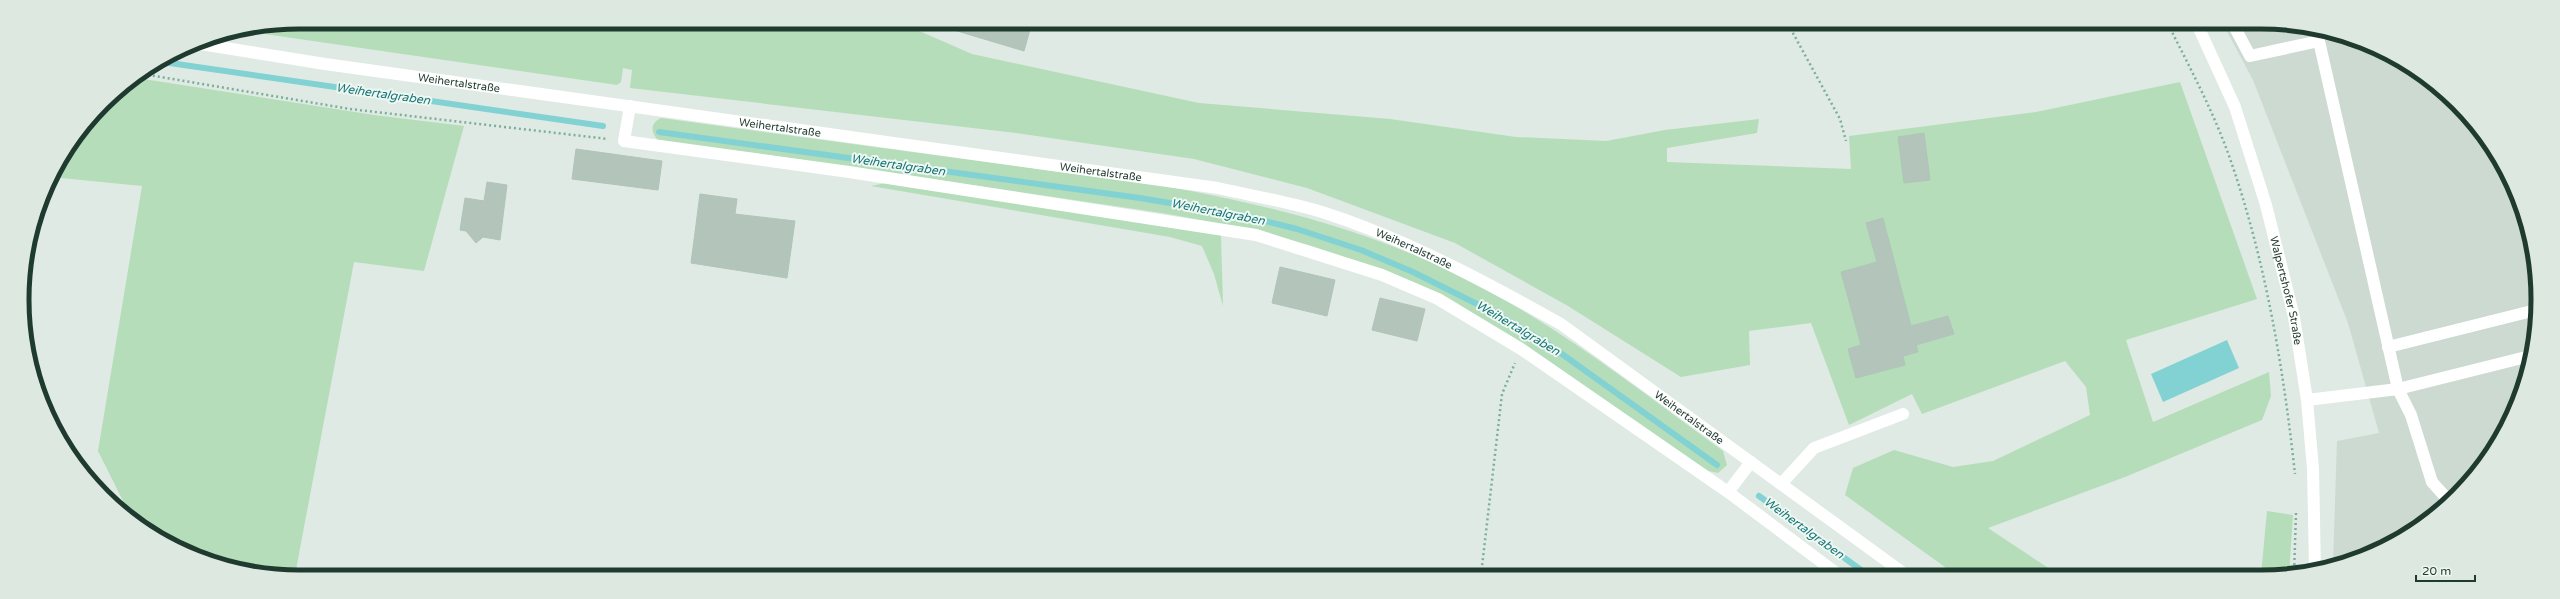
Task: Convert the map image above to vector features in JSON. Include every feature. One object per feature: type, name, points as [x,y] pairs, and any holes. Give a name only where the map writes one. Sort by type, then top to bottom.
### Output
[{"type":"street","name":"Walpertshofer Straße","points":[[2199,29],[2235,107],[2266,205],[2294,317],[2308,400],[2313,469],[2315,565]]},
{"type":"street","points":[[2236,29],[2250,56],[2319,41],[2398,389],[2411,415],[2432,482],[2445,497]]},
{"type":"street","name":"Weihertalstraße","points":[[208,45],[325,64],[1218,188],[1322,212],[1421,251],[1502,291],[1554,320],[1899,570]]},
{"type":"street","points":[[630,106],[624,141],[849,172],[1256,235],[1375,273],[1431,296],[1521,349],[1728,492],[1831,570]]},
{"type":"street","points":[[2388,347],[2530,311]]},
{"type":"street","points":[[2308,400],[2398,389],[2525,357]]},
{"type":"street","points":[[1781,484],[1814,448],[1903,414]]},
{"type":"street","points":[[1728,492],[1751,462]]},
{"type":"path","points":[[1791,29],[1840,119],[1846,141]]},
{"type":"path","points":[[2171,29],[2200,87],[2228,152],[2254,234],[2280,349],[2296,482]]},
{"type":"path","points":[[149,75],[350,109],[624,141]]},
{"type":"path","points":[[1482,570],[1502,394],[1521,349]]},
{"type":"path","points":[[2294,568],[2296,505]]},
{"type":"shaded area","points":[[2226,29],[2296,31],[2331,38],[2380,57],[2411,75],[2452,108],[2475,135],[2495,164],[2517,213],[2522,229],[2529,264],[2531,300],[2529,335],[2526,352],[2517,386],[2495,435],[2464,478],[2439,503],[2425,514],[2396,534],[2364,549],[2333,560],[2337,441],[2379,433],[2348,323],[2253,80]]},
{"type":"green space","points":[[300,29],[915,29],[972,54],[1199,103],[1390,119],[1516,137],[1606,141],[1665,130],[1759,119],[1757,133],[1667,148],[1667,162],[1851,169],[1849,136],[2036,112],[2180,82],[2257,299],[2126,340],[2153,422],[2269,372],[2271,396],[2262,420],[2125,477],[1988,528],[2051,570],[1949,570],[1845,495],[1853,468],[1894,450],[1953,467],[1993,461],[2090,415],[2086,387],[2065,361],[1922,414],[1912,394],[1849,425],[1811,323],[1749,331],[1750,365],[1681,377],[1568,306],[1455,243],[1307,188],[1194,159],[1016,133],[630,88],[632,70],[623,68],[621,82],[617,85],[255,33]]},
{"type":"green space","points":[[143,79],[374,115],[464,126],[424,271],[354,262],[296,570],[264,568],[229,561],[196,549],[164,534],[126,507],[98,451],[142,186],[58,178],[75,149],[96,121],[121,96]]},
{"type":"green space","points":[[661,118],[1164,186],[1203,193],[1282,211],[1359,234],[1434,263],[1470,281],[1503,299],[1568,339],[1631,383],[1723,451],[1727,465],[1718,473],[1708,471],[1385,271],[1312,246],[1246,228],[1162,213],[755,153],[660,142],[653,133],[653,126],[657,120]]},
{"type":"green space","points":[[885,183],[1221,235],[1223,306],[1214,274],[1202,246],[1170,237],[871,186]]},
{"type":"green space","points":[[2267,511],[2293,515],[2289,568],[2261,570]]},
{"type":"water","points":[[2227,340],[2239,368],[2163,402],[2151,374]]},
{"type":"building","points":[[951,29],[1030,29],[1024,51]]},
{"type":"building","points":[[1924,133],[1930,180],[1904,183],[1898,137]]},
{"type":"building","points":[[576,149],[662,161],[658,190],[572,179]]},
{"type":"building","points":[[487,182],[507,185],[500,240],[483,237],[476,243],[466,231],[460,230],[465,198],[484,201]]},
{"type":"building","points":[[700,194],[737,199],[735,214],[795,221],[787,278],[691,263]]},
{"type":"building","points":[[1883,218],[1911,326],[1948,316],[1954,334],[1916,345],[1918,352],[1903,356],[1905,365],[1856,378],[1848,349],[1861,345],[1841,272],[1877,262],[1866,223]]},
{"type":"building","points":[[1280,267],[1335,280],[1327,316],[1272,303]]},
{"type":"building","points":[[1380,298],[1425,309],[1417,341],[1372,330]]},
{"type":"waterway","name":"Weihertalgraben","points":[[168,63],[603,126]]},
{"type":"waterway","name":"Weihertalgraben","points":[[659,132],[1140,198],[1241,215],[1297,229],[1361,250],[1413,272],[1497,314],[1548,344],[1717,465]]},
{"type":"waterway","name":"Weihertalgraben","points":[[1759,496],[1861,570]]}]
